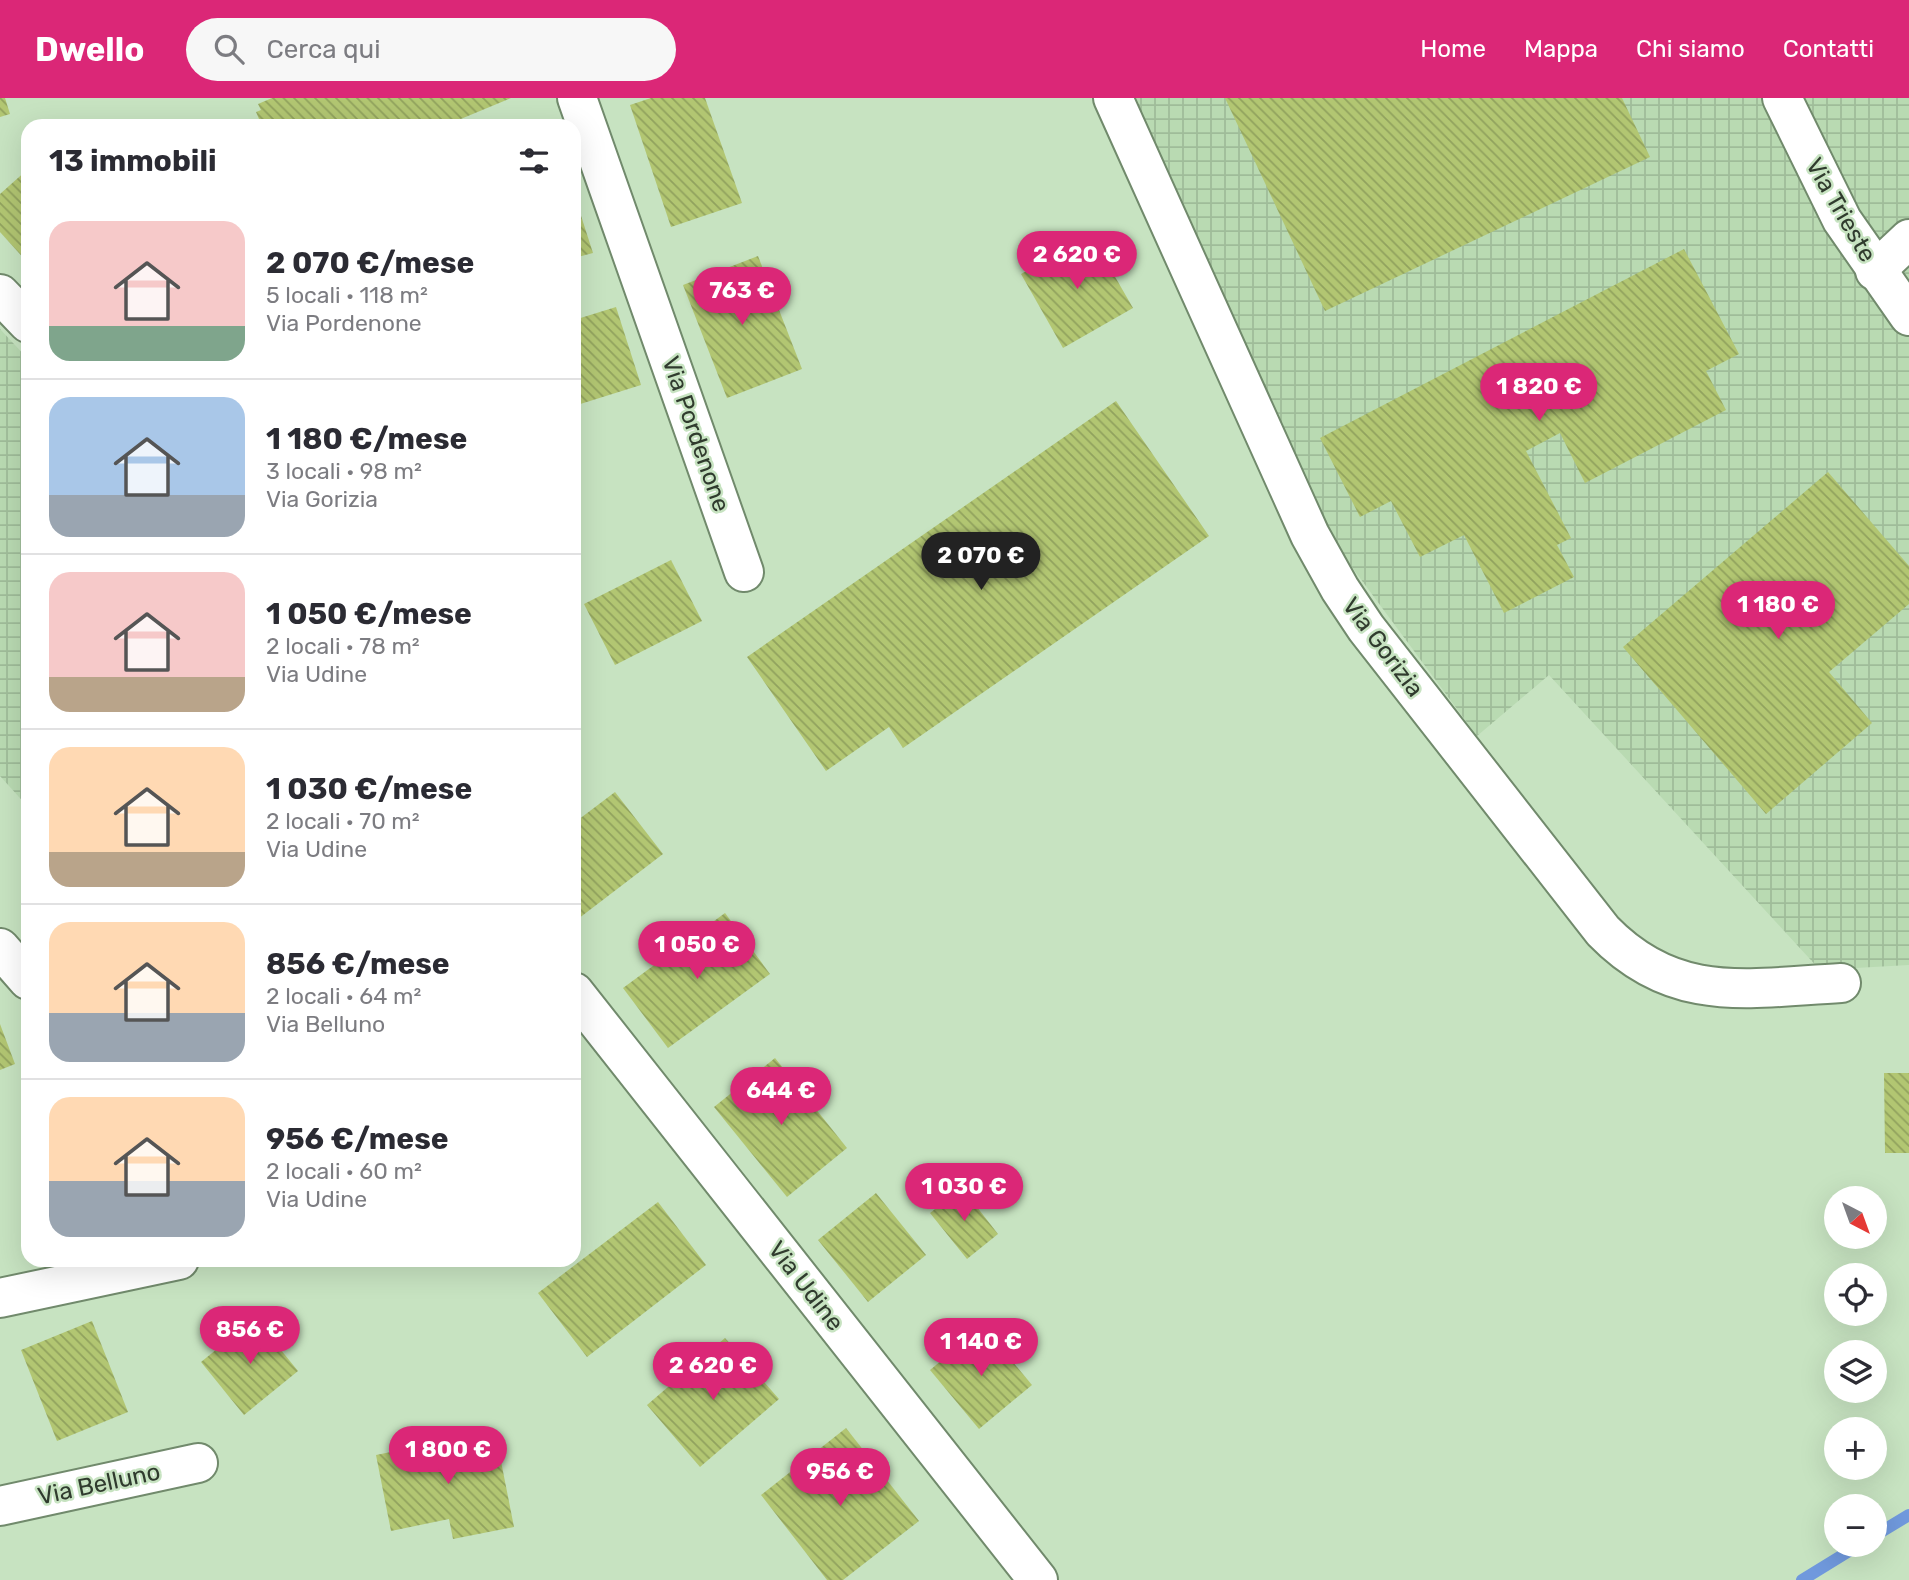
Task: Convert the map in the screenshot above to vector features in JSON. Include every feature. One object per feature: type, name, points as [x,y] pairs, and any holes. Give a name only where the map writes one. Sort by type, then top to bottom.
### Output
[{"type":"street","name":"Via Pordenone","points":[[577,98],[744,572]]},
{"type":"street","name":"Via Gorizia","points":[[1113,98],[1301,515],[1340,589],[1366,628],[1603,931],[1620,949],[1643,965],[1674,979],[1705,986],[1734,988],[1841,983]]},
{"type":"street","name":"Via Trieste","points":[[1782,98],[1833,205],[1875,271],[1909,316]]},
{"type":"street","points":[[1875,271],[1909,239]]},
{"type":"street","points":[[0,293],[21,316]]},
{"type":"street","name":"Via Udine","points":[[581,1001],[1038,1580]]},
{"type":"street","points":[[0,1298],[146,1267]]},
{"type":"street","name":"Via Belluno","points":[[0,1506],[198,1463]]},
{"type":"shaded area","points":[[1118,98],[1909,98],[1909,965],[1820,970],[1549,675],[1477,736],[1334,543]]},
{"type":"shaded area","points":[[0,329],[21,352],[21,799],[0,776]]},
{"type":"building","points":[[0,98],[5,98],[10,114],[0,117]]},
{"type":"building","points":[[272,98],[511,98],[461,119],[259,119],[256,112],[261,110],[258,104]]},
{"type":"building","points":[[651,98],[705,98],[742,203],[671,227],[630,105]]},
{"type":"building","points":[[1225,98],[1622,98],[1650,157],[1325,311]]},
{"type":"building","points":[[21,175],[21,255],[0,232],[0,194]]},
{"type":"building","points":[[581,216],[593,253],[581,256]]},
{"type":"building","points":[[1091,235],[1133,308],[1063,348],[1021,274]]},
{"type":"building","points":[[1684,249],[1739,354],[1706,371],[1726,410],[1585,483],[1560,433],[1526,451],[1571,538],[1557,545],[1574,577],[1504,613],[1464,535],[1420,557],[1391,501],[1360,517],[1320,438]]},
{"type":"building","points":[[758,256],[802,369],[727,398],[683,285]]},
{"type":"building","points":[[616,307],[641,385],[581,404],[581,318]]},
{"type":"building","points":[[1116,401],[1209,536],[903,748],[889,727],[826,771],[747,657]]},
{"type":"building","points":[[1828,472],[1909,566],[1909,604],[1829,672],[1872,723],[1766,814],[1623,647]]},
{"type":"building","points":[[671,560],[702,621],[615,665],[584,604]]},
{"type":"building","points":[[615,792],[663,854],[581,917],[581,818]]},
{"type":"building","points":[[725,913],[770,974],[668,1048],[623,988]]},
{"type":"building","points":[[0,1024],[15,1064],[0,1070]]},
{"type":"building","points":[[775,1058],[847,1148],[787,1197],[714,1107]]},
{"type":"building","points":[[1884,1073],[1909,1073],[1909,1153],[1885,1153]]},
{"type":"building","points":[[962,1188],[998,1234],[967,1259],[930,1213]]},
{"type":"building","points":[[876,1193],[926,1255],[868,1302],[818,1240]]},
{"type":"building","points":[[658,1202],[706,1265],[587,1357],[538,1293],[572,1267],[581,1267],[581,1260]]},
{"type":"building","points":[[255,1318],[298,1371],[244,1415],[201,1362]]},
{"type":"building","points":[[92,1321],[128,1412],[57,1441],[21,1350]]},
{"type":"building","points":[[983,1326],[1032,1385],[979,1429],[930,1370]]},
{"type":"building","points":[[725,1338],[779,1399],[700,1467],[647,1405]]},
{"type":"building","points":[[846,1428],[919,1521],[843,1580],[827,1580],[761,1495]]},
{"type":"building","points":[[495,1431],[514,1527],[453,1539],[449,1519],[391,1531],[376,1455]]},
{"type":"waterway","points":[[1887,1528],[1909,1515]]},
{"type":"waterway","points":[[1802,1580],[1839,1557]]}]
